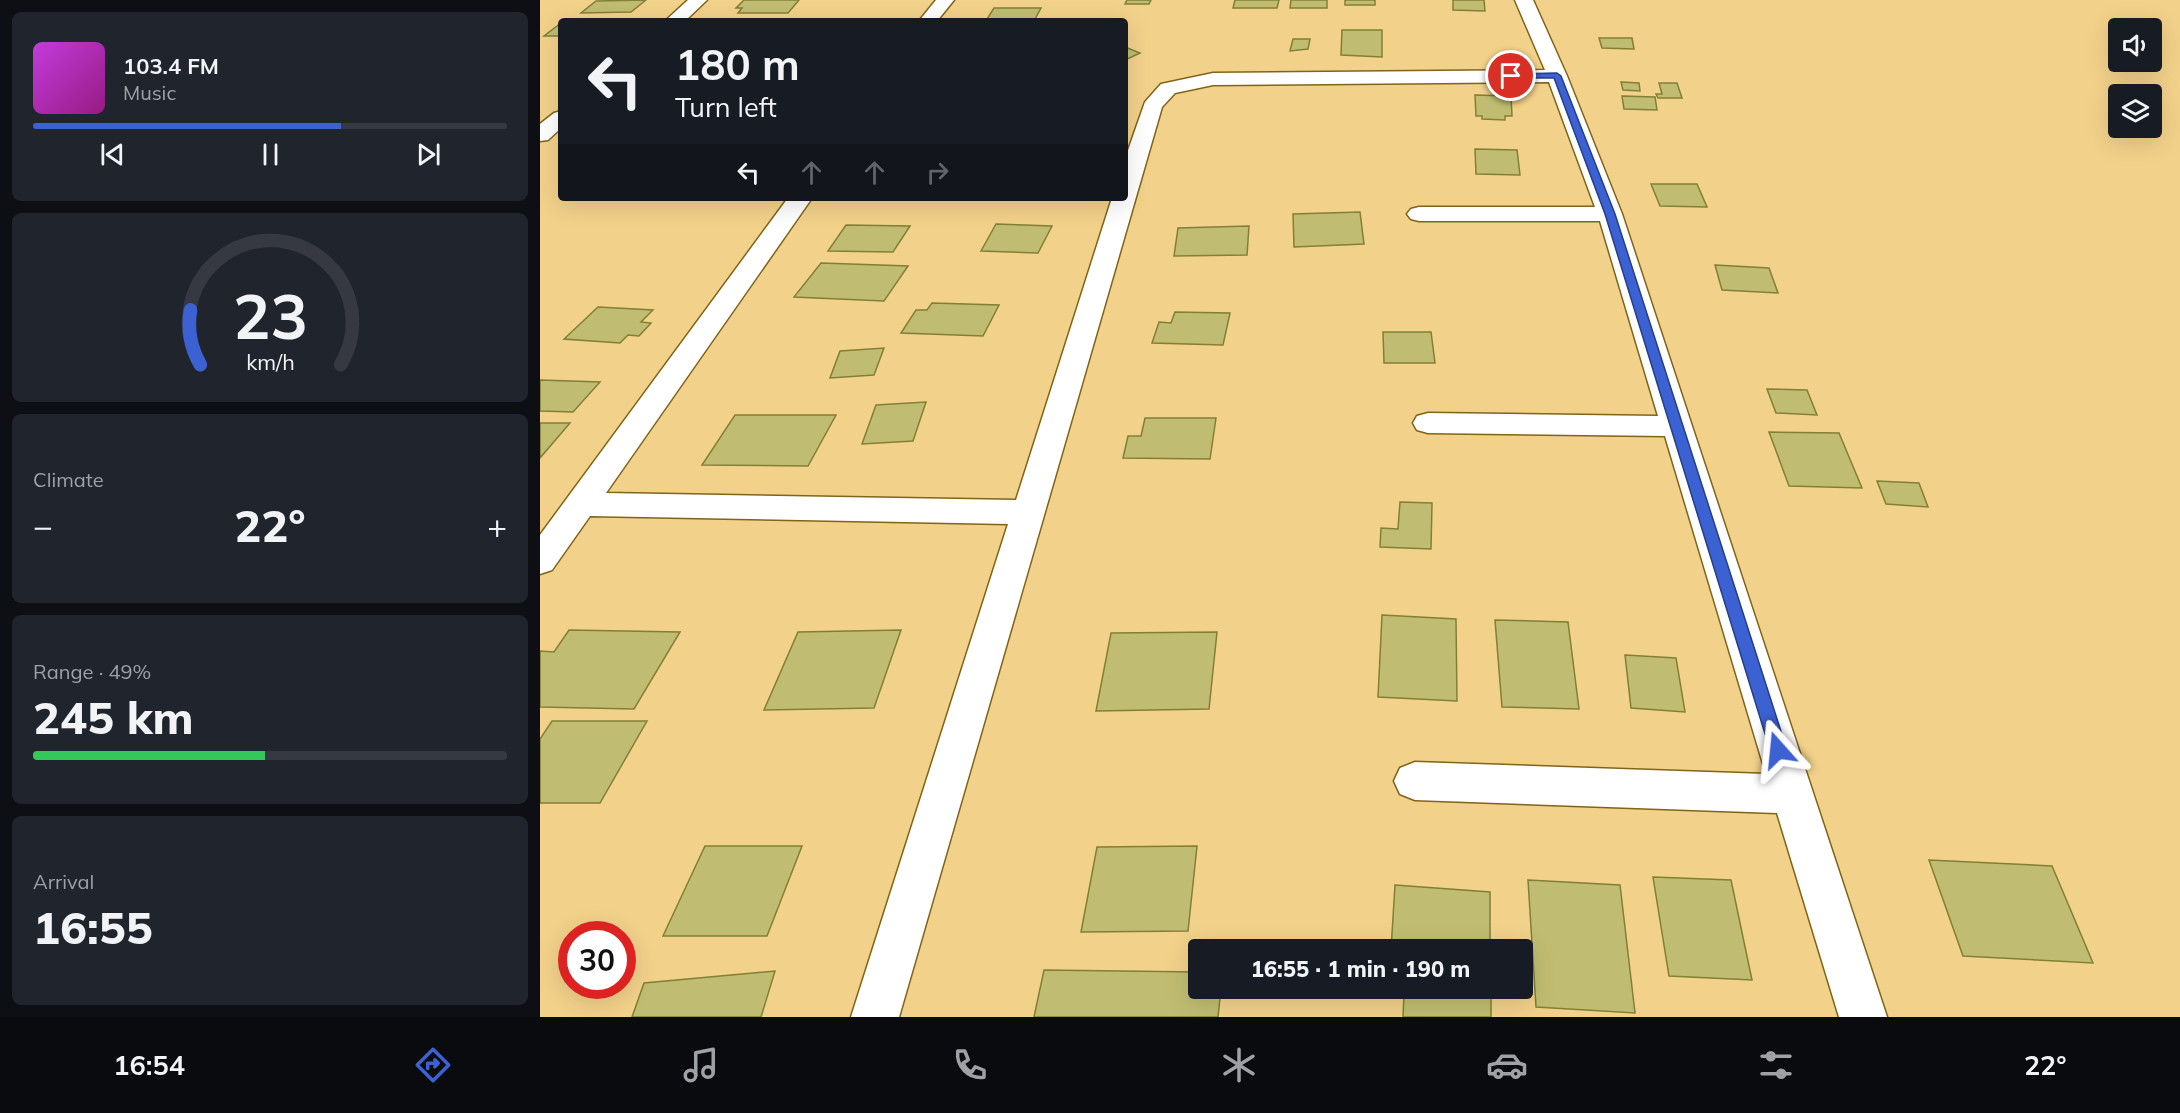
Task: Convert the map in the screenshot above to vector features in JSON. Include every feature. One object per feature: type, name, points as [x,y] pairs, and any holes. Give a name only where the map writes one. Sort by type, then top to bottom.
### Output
[{"type":"street","points":[[677,18],[698,0]]},
{"type":"street","points":[[930,18],[945,0]]},
{"type":"street","points":[[1524,0],[1557,76],[1610,214],[1863,1017]]},
{"type":"street","points":[[1128,187],[1152,106],[1168,88],[1213,79],[1557,76]]},
{"type":"street","points":[[540,135],[558,120]]},
{"type":"street","points":[[540,561],[798,201]]},
{"type":"street","points":[[875,1017],[1124,201]]},
{"type":"street","points":[[1419,214],[1610,214]]},
{"type":"street","points":[[1428,423],[1676,426]]},
{"type":"street","points":[[580,504],[1030,512]]},
{"type":"street","points":[[1415,781],[1792,794]]},
{"type":"building","points":[[646,0],[631,12],[581,13],[596,1]]},
{"type":"building","points":[[744,0],[799,0],[788,13],[738,13],[742,8],[736,8]]},
{"type":"building","points":[[1127,0],[1151,0],[1149,4],[1125,4]]},
{"type":"building","points":[[1235,0],[1279,0],[1277,8],[1233,8]]},
{"type":"building","points":[[1291,0],[1327,0],[1327,8],[1290,8]]},
{"type":"building","points":[[1345,0],[1375,0],[1375,5],[1345,5]]},
{"type":"building","points":[[1453,0],[1484,0],[1485,11],[1453,10]]},
{"type":"building","points":[[994,8],[1041,8],[1036,18],[988,18]]},
{"type":"building","points":[[558,25],[558,36],[544,36]]},
{"type":"building","points":[[1342,30],[1382,30],[1382,57],[1341,55]]},
{"type":"building","points":[[1599,38],[1632,38],[1634,49],[1602,48]]},
{"type":"building","points":[[1293,39],[1310,39],[1308,49],[1290,51]]},
{"type":"building","points":[[1128,48],[1140,53],[1128,59]]},
{"type":"building","points":[[1621,82],[1639,83],[1640,91],[1623,90]]},
{"type":"building","points":[[1659,83],[1677,83],[1682,98],[1658,98],[1656,94],[1662,94]]},
{"type":"building","points":[[1475,95],[1511,96],[1512,116],[1505,116],[1505,120],[1482,119],[1482,116],[1476,116]]},
{"type":"building","points":[[1622,96],[1655,97],[1657,110],[1624,109]]},
{"type":"building","points":[[1475,149],[1517,150],[1520,175],[1476,174]]},
{"type":"building","points":[[1651,184],[1697,184],[1707,207],[1660,206]]},
{"type":"building","points":[[1360,212],[1364,244],[1294,247],[1293,214]]},
{"type":"building","points":[[996,224],[1052,226],[1038,253],[981,251]]},
{"type":"building","points":[[846,225],[910,226],[893,252],[828,251]]},
{"type":"building","points":[[1249,226],[1247,255],[1174,256],[1178,228]]},
{"type":"building","points":[[821,263],[908,266],[884,301],[794,297]]},
{"type":"building","points":[[1715,265],[1769,268],[1778,293],[1722,290]]},
{"type":"building","points":[[932,303],[999,305],[983,336],[901,333],[916,310],[927,310]]},
{"type":"building","points":[[598,307],[653,310],[641,322],[651,323],[639,336],[628,335],[620,343],[564,339]]},
{"type":"building","points":[[1175,312],[1230,313],[1223,345],[1152,343],[1159,322],[1171,323]]},
{"type":"building","points":[[1383,332],[1431,332],[1435,363],[1384,363]]},
{"type":"building","points":[[884,348],[874,375],[830,378],[840,351]]},
{"type":"building","points":[[540,380],[600,382],[573,412],[540,411]]},
{"type":"building","points":[[1767,389],[1807,390],[1817,415],[1776,413]]},
{"type":"building","points":[[926,402],[913,441],[862,444],[876,405]]},
{"type":"building","points":[[735,415],[836,415],[808,466],[702,465]]},
{"type":"building","points":[[1145,418],[1216,418],[1210,459],[1123,458],[1128,436],[1141,436]]},
{"type":"building","points":[[540,423],[570,423],[540,458]]},
{"type":"building","points":[[1769,432],[1839,433],[1862,488],[1789,486]]},
{"type":"building","points":[[1877,481],[1919,483],[1928,507],[1886,504]]},
{"type":"building","points":[[1400,502],[1432,503],[1431,549],[1380,547],[1381,528],[1398,529]]},
{"type":"building","points":[[1382,615],[1456,619],[1457,701],[1378,697]]},
{"type":"building","points":[[1495,620],[1568,622],[1579,709],[1502,707]]},
{"type":"building","points":[[569,630],[680,632],[634,709],[540,707],[540,651],[554,652]]},
{"type":"building","points":[[901,630],[874,708],[764,710],[798,632]]},
{"type":"building","points":[[1217,632],[1209,709],[1096,711],[1111,633]]},
{"type":"building","points":[[1625,655],[1676,658],[1685,712],[1631,708]]},
{"type":"building","points":[[552,721],[647,721],[600,803],[540,803],[540,739]]},
{"type":"building","points":[[705,846],[802,846],[767,936],[663,936]]},
{"type":"building","points":[[1197,846],[1188,931],[1081,932],[1097,847]]},
{"type":"building","points":[[1929,860],[2052,866],[2093,963],[1963,956]]},
{"type":"building","points":[[1653,877],[1731,880],[1752,980],[1669,976]]},
{"type":"building","points":[[1528,880],[1620,885],[1635,1013],[1536,1007]]},
{"type":"building","points":[[1395,885],[1490,892],[1490,939],[1392,939]]},
{"type":"building","points":[[1044,970],[1188,972],[1188,999],[1220,999],[1218,1017],[1034,1017]]},
{"type":"building","points":[[775,971],[761,1017],[632,1017],[644,983]]},
{"type":"building","points":[[1404,999],[1491,999],[1491,1017],[1403,1017]]},
{"type":"route","points":[[1511,76],[1557,76],[1610,214],[1778,750]]}]
